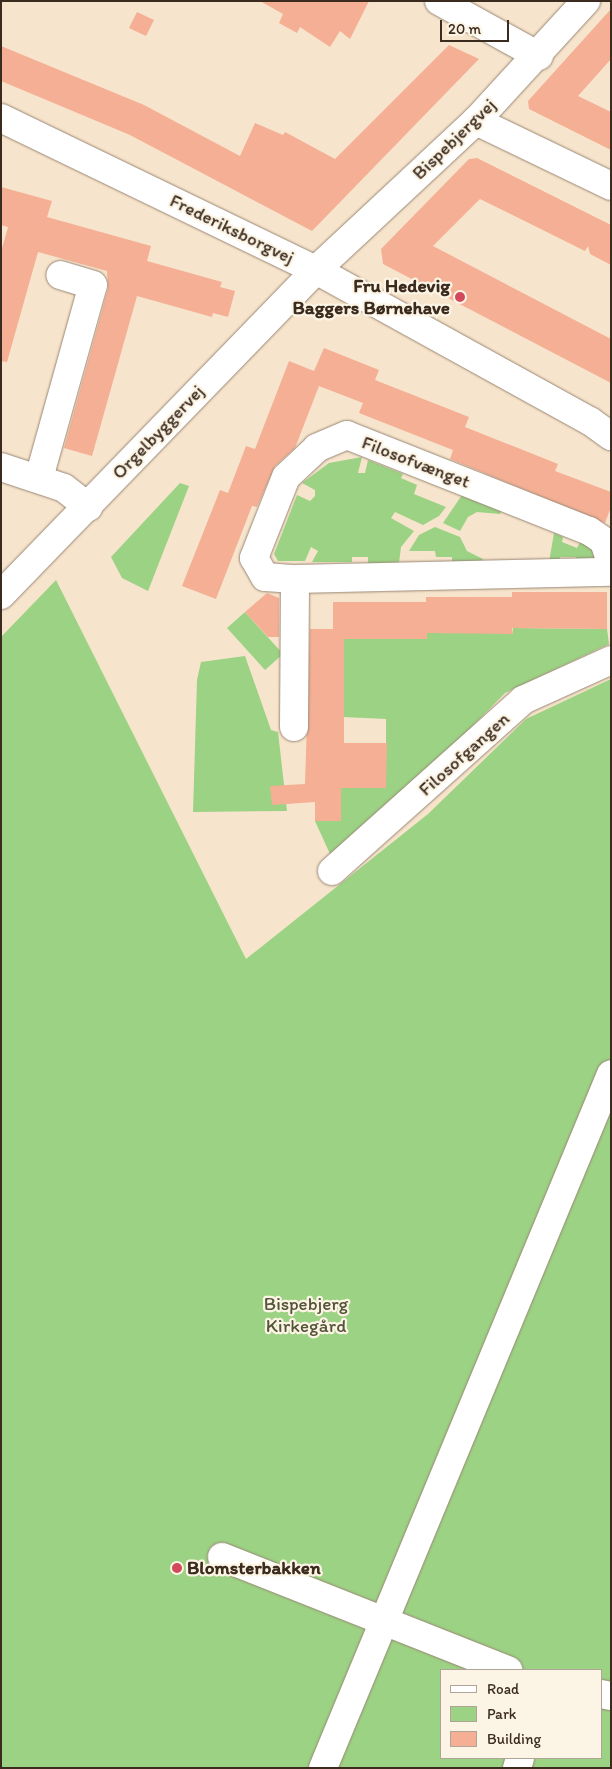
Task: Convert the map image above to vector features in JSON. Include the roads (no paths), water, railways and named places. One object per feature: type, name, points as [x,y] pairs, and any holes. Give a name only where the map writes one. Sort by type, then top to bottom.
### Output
[{"type":"street","points":[[439,1],[538,56]]},
{"type":"street","name":"Bispebjergvej","points":[[316,270],[476,121],[538,56],[586,1]]},
{"type":"street","name":"Frederiksborgvej","points":[[1,118],[316,270],[604,428]]},
{"type":"street","points":[[476,121],[611,186]]},
{"type":"street","name":"Orgelbyggervej","points":[[1,594],[316,270]]},
{"type":"street","points":[[39,478],[92,285],[60,275]]},
{"type":"street","name":"Filosofvænget","points":[[611,563],[604,541],[589,531],[347,435],[317,448],[286,477],[254,558],[265,577],[295,579],[611,572]]},
{"type":"street","points":[[1,467],[39,478],[64,488],[88,506]]},
{"type":"street","points":[[294,727],[295,579]]},
{"type":"street","name":"Filosofgangen","points":[[332,871],[523,700],[611,660]]},
{"type":"street","points":[[323,1768],[611,1074]]},
{"type":"street","points":[[222,1558],[505,1669]]},
{"type":"place","name":"Fru Hedevig Baggers Børnehave","points":[[460,297]]},
{"type":"place","name":"Blomsterbakken","points":[[177,1568]]},
{"type":"park label","name":"Bispebjerg Kirkegård","points":[[306,1315]]}]
